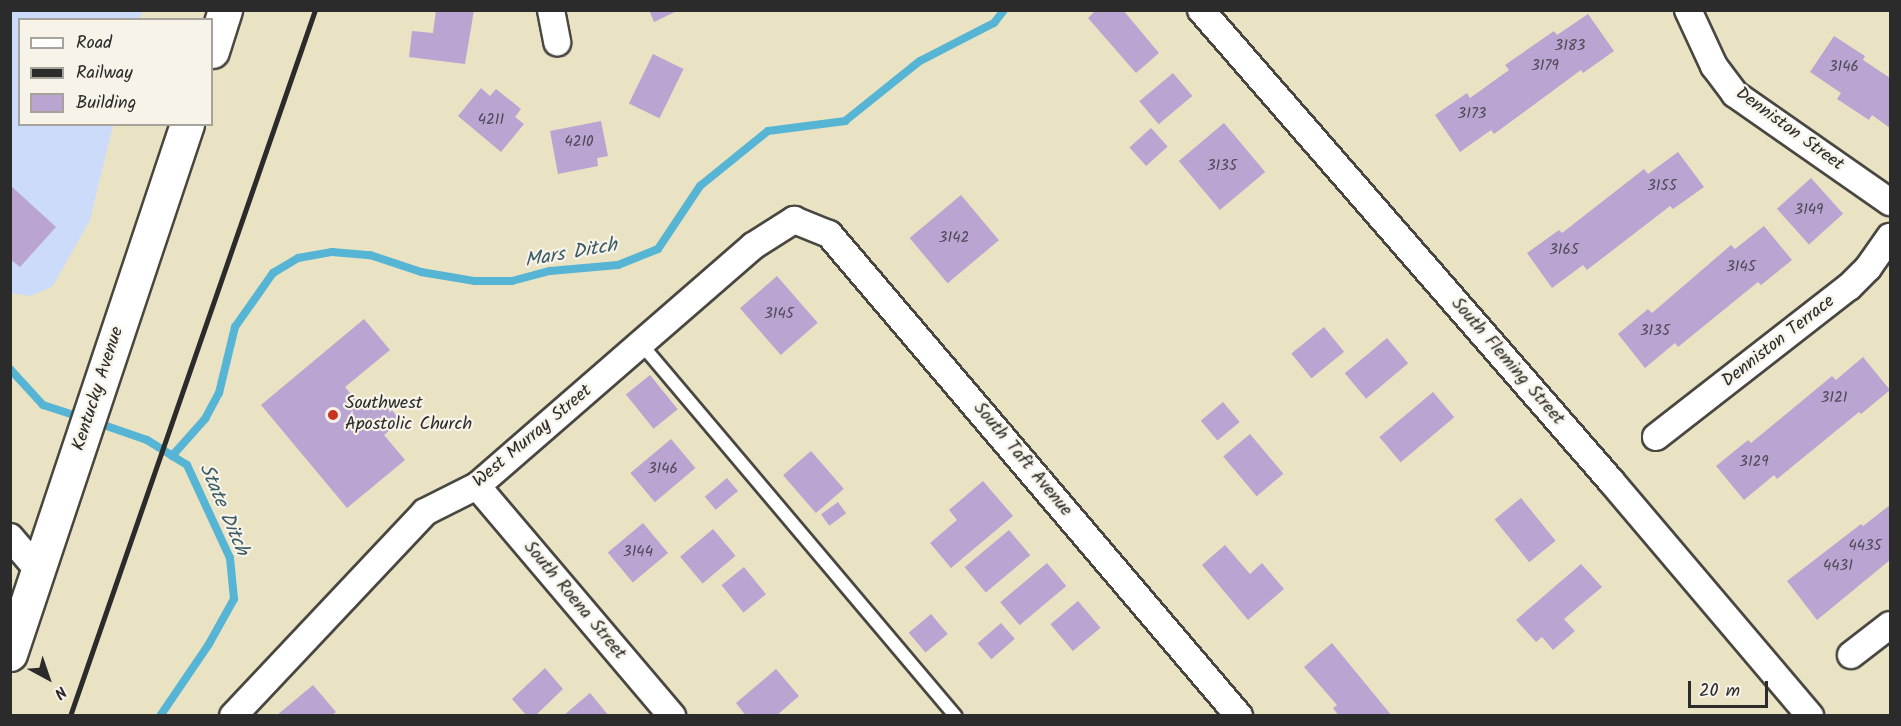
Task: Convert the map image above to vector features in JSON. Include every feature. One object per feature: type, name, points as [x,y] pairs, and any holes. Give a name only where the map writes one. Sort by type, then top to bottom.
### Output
[{"type":"main road","points":[[213,48],[225,10]]},
{"type":"main road","name":"Kentucky Avenue","points":[[14,634],[39,571],[186,126]]},
{"type":"street","points":[[551,10],[557,42]]},
{"type":"street","name":"South Fleming Street","points":[[1201,10],[1611,481],[1810,716]]},
{"type":"street","name":"Denniston Street","points":[[1688,10],[1714,66],[1736,94],[1890,202]]},
{"type":"street","name":"West Murray Street","points":[[233,716],[425,512],[477,486],[642,345],[753,246],[794,219]]},
{"type":"street","name":"South Taft Avenue","points":[[794,219],[829,234],[1239,716]]},
{"type":"street","name":"Denniston Terrace","points":[[1656,437],[1849,287],[1868,268],[1890,237]]},
{"type":"street","name":"South Roena Street","points":[[477,486],[672,716]]},
{"type":"street","points":[[10,537],[39,571]]},
{"type":"street","points":[[1851,655],[1890,625]]},
{"type":"lane","points":[[642,345],[956,716]]},
{"type":"shaded area","points":[[11,11],[143,11],[140,18],[18,18],[18,126],[113,126],[90,220],[53,286],[31,296],[11,293]]},
{"type":"building","points":[[436,10],[474,10],[465,64],[409,57],[412,31],[433,33]]},
{"type":"building","points":[[649,10],[679,10],[654,22]]},
{"type":"building","points":[[1096,10],[1123,10],[1159,53],[1136,73],[1088,18]]},
{"type":"building","points":[[1588,14],[1614,51],[1583,73],[1581,70],[1494,134],[1491,130],[1460,152],[1435,115],[1467,93],[1470,98],[1509,70],[1505,65],[1554,31],[1557,35]]},
{"type":"building","points":[[1834,36],[1865,56],[1863,60],[1890,78],[1890,128],[1872,115],[1869,120],[1837,99],[1841,93],[1810,72]]},
{"type":"building","points":[[653,54],[684,69],[659,118],[629,103]]},
{"type":"building","points":[[1173,73],[1192,96],[1159,124],[1139,101]]},
{"type":"building","points":[[481,88],[490,96],[496,89],[521,109],[515,117],[524,124],[501,152],[458,116]]},
{"type":"building","points":[[601,121],[608,156],[597,158],[598,166],[558,174],[550,131]]},
{"type":"building","points":[[1224,123],[1265,172],[1220,210],[1179,161]]},
{"type":"building","points":[[1151,128],[1168,147],[1146,166],[1129,147]]},
{"type":"building","points":[[1678,152],[1704,187],[1673,209],[1670,206],[1587,270],[1583,265],[1552,288],[1527,253],[1559,230],[1562,233],[1644,169],[1648,174]]},
{"type":"building","points":[[1811,178],[1843,214],[1809,244],[1777,209]]},
{"type":"building","points":[[10,185],[56,227],[20,267],[10,259]]},
{"type":"building","points":[[961,195],[999,240],[948,283],[910,238]]},
{"type":"building","points":[[1764,226],[1792,260],[1761,285],[1758,282],[1678,347],[1675,343],[1645,368],[1618,334],[1648,309],[1652,313],[1731,245],[1735,249]]},
{"type":"building","points":[[777,276],[818,323],[781,355],[740,308]]},
{"type":"building","name":"Southwest Apostolic Church","points":[[364,319],[390,350],[345,387],[364,409],[380,396],[401,421],[384,435],[405,460],[347,508],[261,405]]},
{"type":"building","points":[[1324,327],[1344,352],[1311,378],[1291,353]]},
{"type":"building","points":[[1387,338],[1408,363],[1366,399],[1345,373]]},
{"type":"building","points":[[1863,357],[1890,390],[1861,414],[1859,412],[1777,479],[1774,475],[1744,500],[1716,466],[1748,440],[1751,443],[1832,376],[1836,380]]},
{"type":"building","points":[[650,375],[678,409],[654,429],[626,395]]},
{"type":"building","points":[[1433,392],[1454,417],[1401,462],[1379,437]]},
{"type":"building","points":[[1223,402],[1240,422],[1217,441],[1201,421]]},
{"type":"building","points":[[1250,434],[1283,474],[1257,496],[1223,456]]},
{"type":"building","points":[[671,439],[695,468],[655,502],[630,473]]},
{"type":"building","points":[[811,451],[844,489],[816,513],[783,475]]},
{"type":"building","points":[[727,478],[738,491],[716,510],[705,497]]},
{"type":"building","points":[[983,481],[1013,516],[951,568],[930,543],[957,520],[949,510]]},
{"type":"building","points":[[1521,498],[1556,541],[1529,562],[1495,519]]},
{"type":"building","points":[[838,502],[846,513],[829,526],[821,514]]},
{"type":"building","points":[[1890,505],[1890,560],[1817,620],[1787,581],[1861,524],[1863,526]]},
{"type":"building","points":[[643,523],[668,553],[633,582],[608,553]]},
{"type":"building","points":[[713,529],[735,556],[703,583],[680,557]]},
{"type":"building","points":[[1009,530],[1030,555],[986,593],[965,567]]},
{"type":"building","points":[[1225,545],[1250,574],[1262,563],[1284,589],[1248,620],[1202,565]]},
{"type":"building","points":[[1047,563],[1066,586],[1020,625],[1000,602]]},
{"type":"building","points":[[1581,564],[1602,587],[1564,619],[1575,631],[1553,650],[1542,637],[1536,642],[1516,620]]},
{"type":"building","points":[[744,567],[766,594],[743,612],[721,585]]},
{"type":"building","points":[[1078,601],[1100,628],[1073,651],[1050,624]]},
{"type":"building","points":[[931,614],[948,634],[925,653],[909,633]]},
{"type":"building","points":[[1001,623],[1015,639],[991,659],[978,643]]},
{"type":"building","points":[[1332,643],[1392,716],[1339,716],[1333,708],[1337,705],[1304,667]]},
{"type":"building","points":[[545,668],[563,689],[535,716],[527,716],[512,699]]},
{"type":"building","points":[[776,669],[799,696],[776,716],[746,716],[736,703]]},
{"type":"building","points":[[313,685],[336,712],[331,716],[276,716]]},
{"type":"building","points":[[590,693],[609,716],[563,716]]},
{"type":"waterway","name":"Mars Ditch","points":[[172,456],[205,419],[219,393],[235,327],[273,273],[298,258],[332,252],[370,255],[421,272],[475,281],[512,281],[550,271],[618,265],[658,249],[700,186],[768,131],[845,121],[920,61],[994,23],[1004,10]]},
{"type":"waterway","name":"State Ditch","points":[[10,369],[43,405],[83,418]]},
{"type":"waterway","name":"State Ditch","points":[[95,422],[147,440],[187,465],[230,558],[234,599],[209,644],[160,716]]},
{"type":"railway","points":[[70,716],[315,10]]},
{"type":"place","name":"Southwest Apostolic Church","points":[[333,415]]}]
